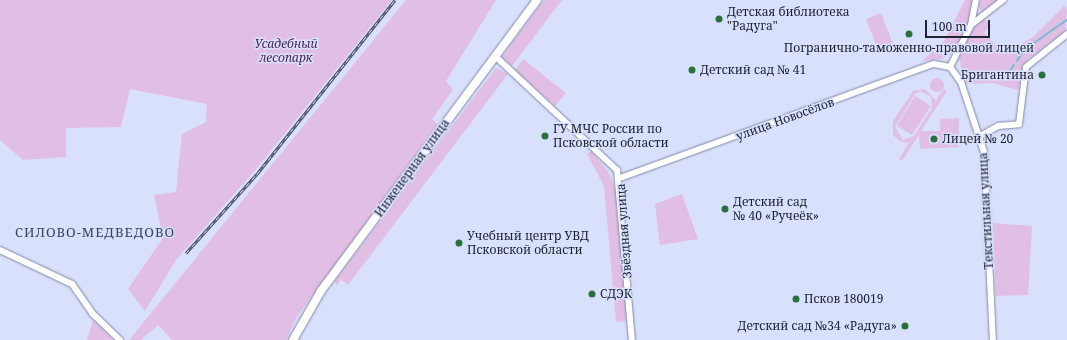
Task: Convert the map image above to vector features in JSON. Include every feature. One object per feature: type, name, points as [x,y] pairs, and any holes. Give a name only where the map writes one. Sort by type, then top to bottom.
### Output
[{"type":"main road","name":"Инженерная улица","points":[[293,340],[321,291],[537,0]]},
{"type":"street","points":[[950,67],[971,26],[976,0]]},
{"type":"street","points":[[971,26],[1003,0]]},
{"type":"street","points":[[980,136],[998,126],[1019,124],[1026,67],[1067,34]]},
{"type":"street","name":"Звёздная улица","points":[[495,56],[611,163],[620,178],[632,340]]},
{"type":"street","name":"улица Новосёлов","points":[[620,178],[934,64],[950,67]]},
{"type":"street","name":"Текстильная улица","points":[[950,67],[961,82],[980,136],[985,171],[993,340]]},
{"type":"street","points":[[0,250],[72,284],[92,313],[120,340]]},
{"type":"green space","name":"Усадебный лесопарк","points":[[0,0],[392,0],[257,168],[176,260],[145,311],[128,289],[163,238],[154,195],[176,192],[182,134],[206,122],[207,104],[130,89],[121,127],[66,128],[66,157],[23,160],[0,140]]},
{"type":"green space","points":[[406,0],[496,0],[446,81],[453,90],[432,119],[438,125],[296,318],[286,340],[172,340],[158,325],[141,340],[129,340]]},
{"type":"green space","points":[[544,0],[562,0],[512,66],[502,57]]},
{"type":"green space","points":[[965,0],[974,0],[971,23],[960,46],[942,59],[922,61],[944,41]]},
{"type":"green space","points":[[980,0],[1000,0],[985,15],[979,8]]},
{"type":"green space","points":[[1064,6],[1067,9],[1065,32],[1028,59],[1018,90],[992,83],[965,84],[959,58],[974,25],[984,19],[991,25],[984,33],[1004,53],[1033,37]]},
{"type":"green space","points":[[881,13],[893,44],[878,50],[866,19]]},
{"type":"green space","points":[[523,59],[566,93],[555,106],[515,70]]},
{"type":"green space","points":[[496,68],[508,74],[348,285],[341,280],[336,286],[335,281]]},
{"type":"green space","points":[[937,78],[942,80],[944,85],[942,90],[937,92],[932,90],[930,85],[932,80]]},
{"type":"green space","points":[[925,89],[936,101],[943,89],[947,91],[921,131],[940,131],[940,119],[959,118],[959,147],[920,149],[919,135],[902,161],[899,159],[909,143],[901,142],[893,135],[893,121],[913,91]],"holes":[[[921,91],[931,97],[932,108],[914,136],[903,140],[895,127],[915,94]]]},
{"type":"green space","points":[[915,96],[931,106],[912,135],[897,126]]},
{"type":"green space","points":[[591,151],[609,173],[615,187],[627,321],[616,322],[604,186],[587,154]]},
{"type":"green space","points":[[682,194],[698,239],[660,245],[655,204]]},
{"type":"green space","points":[[993,223],[1032,226],[1028,295],[996,296]]},
{"type":"green space","points":[[93,320],[113,340],[87,340]]},
{"type":"waterway","points":[[1017,61],[1024,50],[1067,20]]},
{"type":"waterway","points":[[1010,71],[1014,65]]},
{"type":"railway","points":[[186,253],[257,174],[395,0]]},
{"type":"place","name":"Детская библиотека \"Радуга\"","points":[[719,19]]},
{"type":"place","name":"Погранично-таможенно-правовой лицей","points":[[909,34]]},
{"type":"place","name":"Детский сад № 41","points":[[692,70]]},
{"type":"place","name":"Бригантина","points":[[1042,75]]},
{"type":"place","name":"ГУ МЧС России по Псковской области","points":[[545,136]]},
{"type":"place","name":"Лицей № 20","points":[[934,139]]},
{"type":"place","name":"Детский сад № 40 «Ручеёк»","points":[[725,209]]},
{"type":"place","name":"Учебный центр УВД Псковской области","points":[[459,243]]},
{"type":"place","name":"СДЭК","points":[[592,294]]},
{"type":"place","name":"Псков 180019","points":[[796,299]]},
{"type":"place","name":"Детский сад №34 «Радуга»","points":[[905,326]]},
{"type":"district","name":"СИЛОВО-МЕДВЕДОВО","points":[[95,232]]}]
